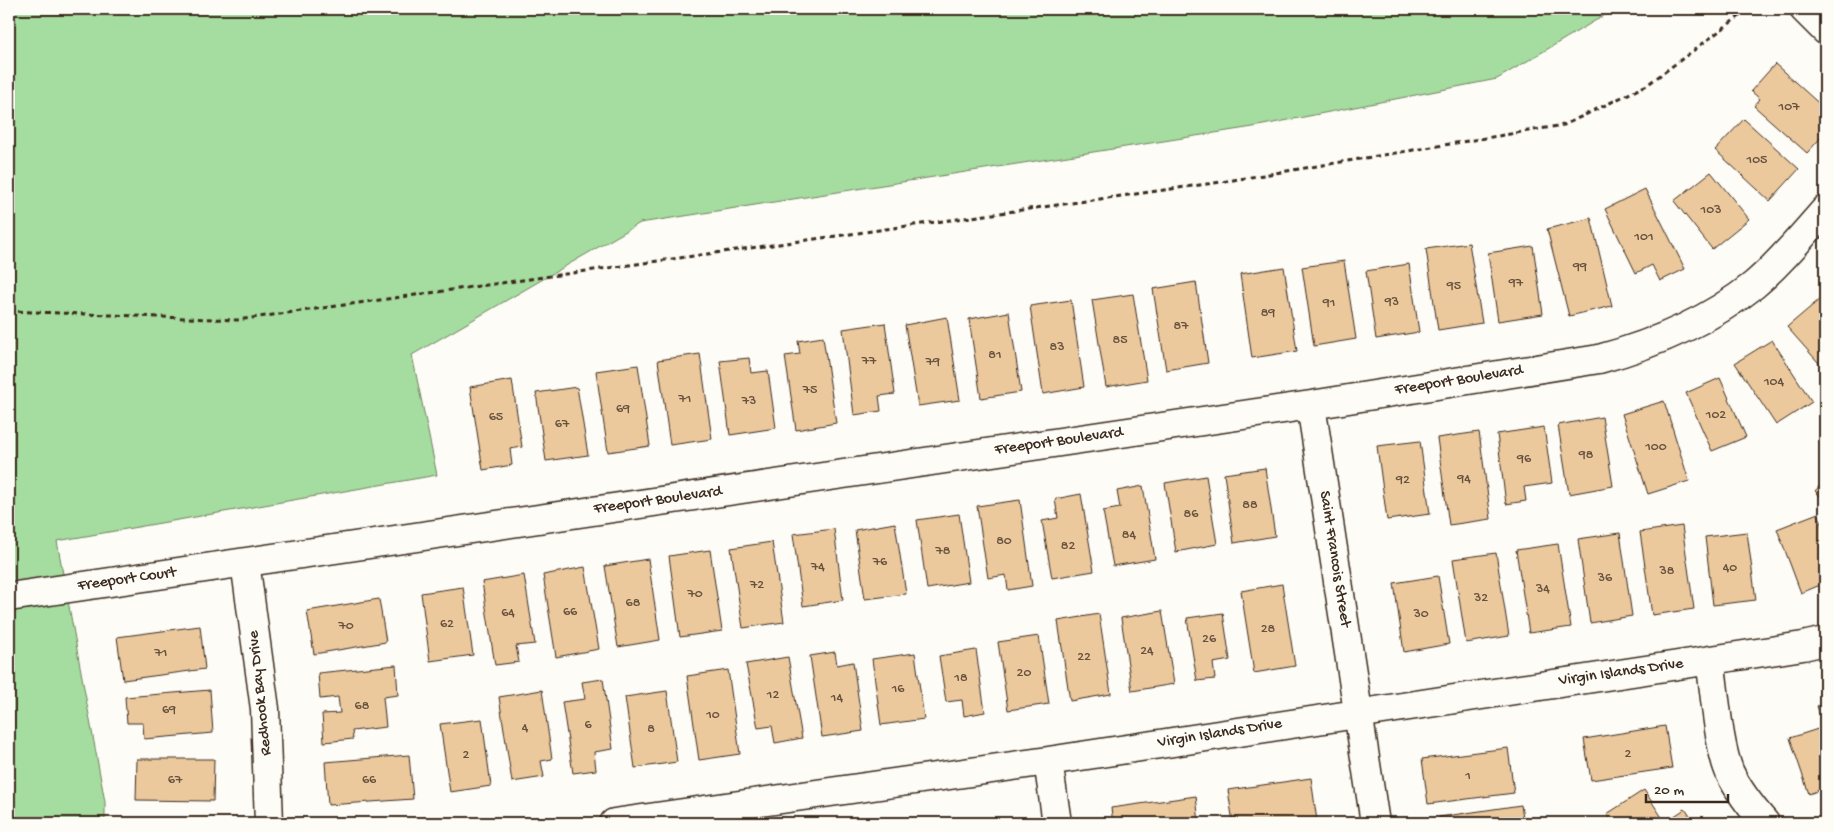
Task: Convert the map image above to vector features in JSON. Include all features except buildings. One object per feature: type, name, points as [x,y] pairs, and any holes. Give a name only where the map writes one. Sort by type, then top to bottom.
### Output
[{"type":"street","points":[[1804,9],[1825,30]]},
{"type":"street","name":"Freeport Boulevard","points":[[245,562],[1311,405],[1599,359],[1632,350],[1693,324],[1731,302],[1773,267],[1825,210]]},
{"type":"street","name":"Saint Francois Street","points":[[1311,405],[1374,823]]},
{"type":"street","name":"Freeport Court","points":[[9,597],[245,562]]},
{"type":"street","name":"Redhook Bay Drive","points":[[245,562],[265,710],[268,823]]},
{"type":"street","name":"Virgin Islands Drive","points":[[614,823],[1048,761],[1803,646],[1825,641]]},
{"type":"street","points":[[1710,660],[1724,753],[1730,773],[1750,806],[1765,823]]},
{"type":"street","points":[[1048,761],[1057,823]]},
{"type":"path","points":[[9,311],[237,320],[1212,183],[1564,125],[1646,85],[1749,9]]},
{"type":"green space","points":[[9,9],[1615,9],[1497,79],[1253,127],[640,223],[412,355],[437,475],[57,541],[105,802],[105,823],[9,823]]}]
